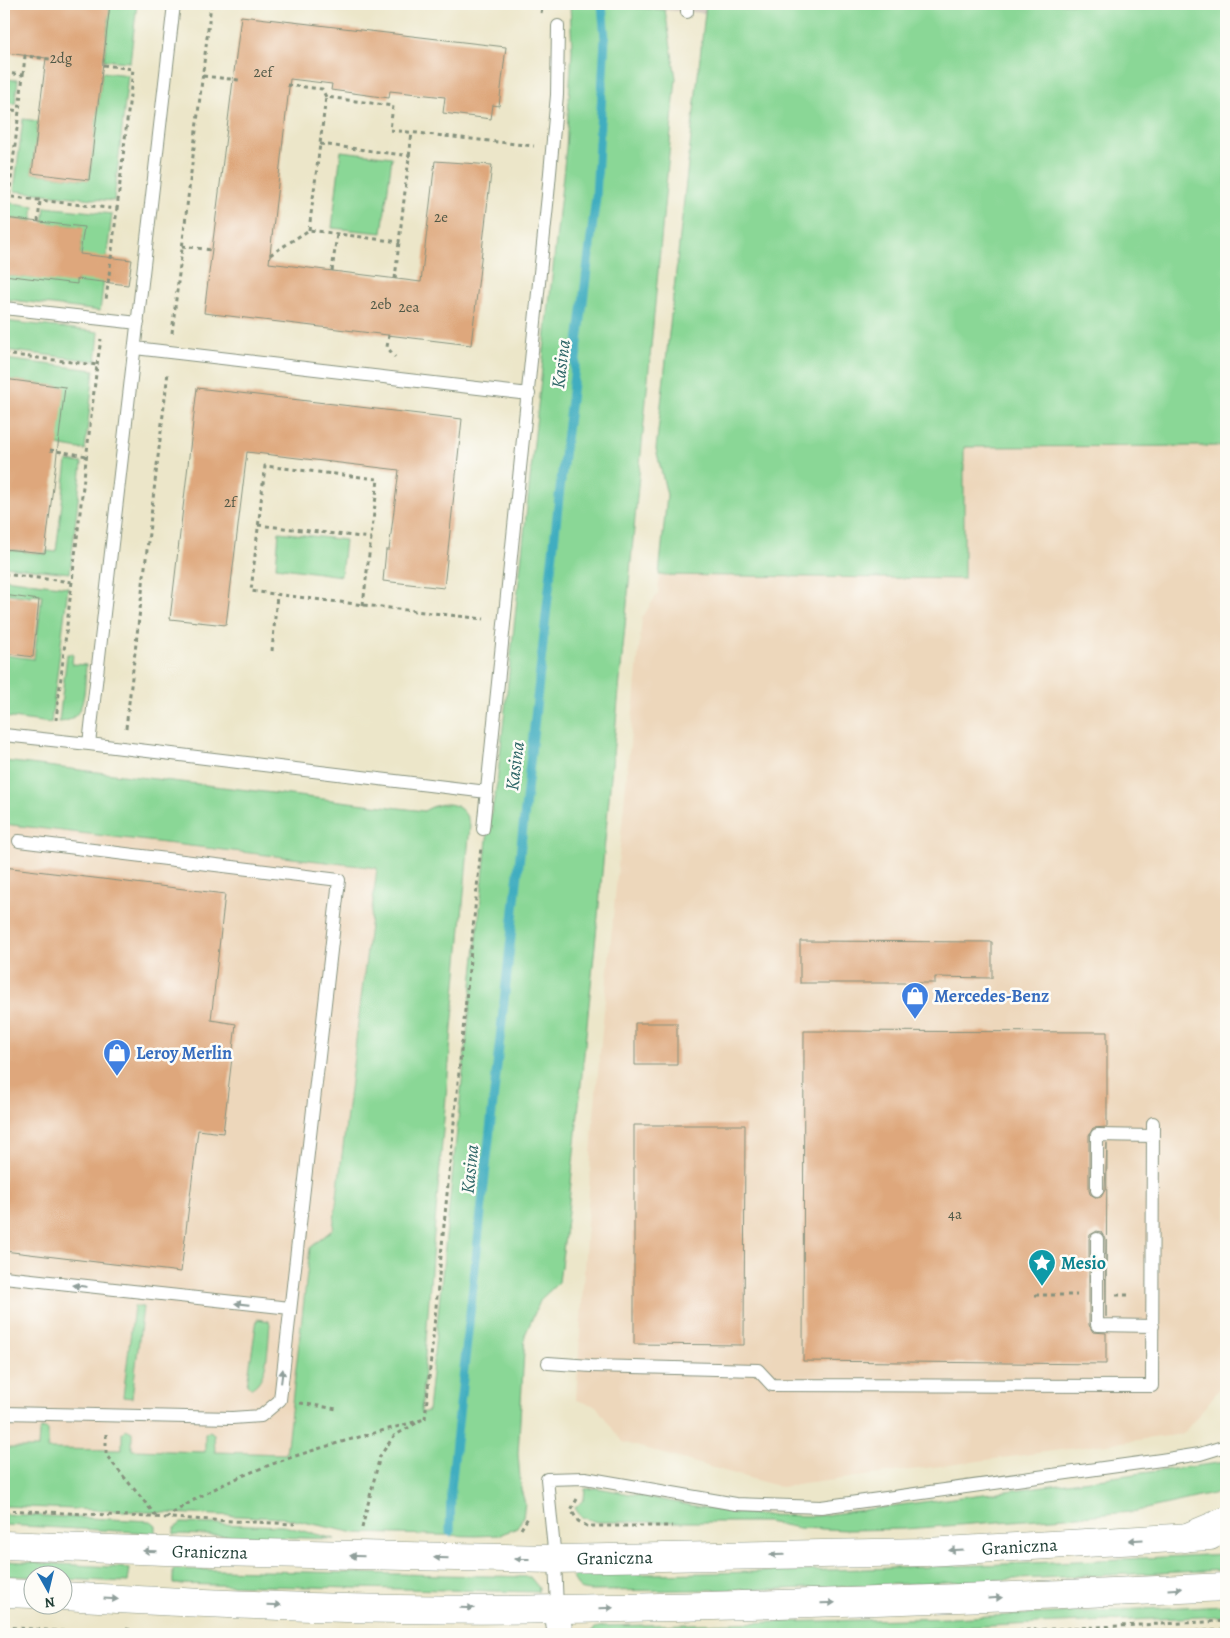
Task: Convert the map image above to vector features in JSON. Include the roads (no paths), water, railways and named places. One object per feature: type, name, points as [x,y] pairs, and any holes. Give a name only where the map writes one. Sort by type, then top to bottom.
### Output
[{"type":"main road","points":[[1184,1538],[1226,1521]]},
{"type":"main road","name":"Graniczna","points":[[4,1545],[272,1554],[555,1559],[926,1552],[1226,1535]]},
{"type":"main road","points":[[72,1596],[332,1606],[558,1622],[929,1601],[1226,1587]]},
{"type":"main road","points":[[4,1592],[22,1593]]},
{"type":"lane","points":[[89,744],[174,4]]},
{"type":"lane","points":[[482,830],[505,621],[552,148],[557,95],[558,26]]},
{"type":"lane","points":[[4,308],[138,324]]},
{"type":"lane","points":[[135,348],[528,394]]},
{"type":"lane","points":[[4,735],[487,792]]},
{"type":"lane","points":[[4,1413],[232,1418],[261,1416],[280,1400],[339,880],[20,841]]},
{"type":"lane","points":[[548,1363],[591,1366],[758,1370],[772,1385],[1152,1386],[1153,1130],[1096,1135],[1097,1190]]},
{"type":"lane","points":[[1097,1239],[1097,1325],[1153,1326]]},
{"type":"lane","points":[[4,1277],[290,1308]]},
{"type":"lane","points":[[558,1622],[555,1559],[547,1479],[584,1478],[736,1504],[821,1507],[1161,1460],[1200,1454],[1226,1446]]},
{"type":"waterway","name":"Kasina","points":[[450,1532],[451,1488],[559,497],[596,197],[605,39],[602,4]]},
{"type":"place","name":"Mercedes-Benz","points":[[915,1020]]},
{"type":"place","name":"Leroy Merlin","points":[[117,1077]]},
{"type":"place","name":"Mesio","points":[[1042,1287]]}]
